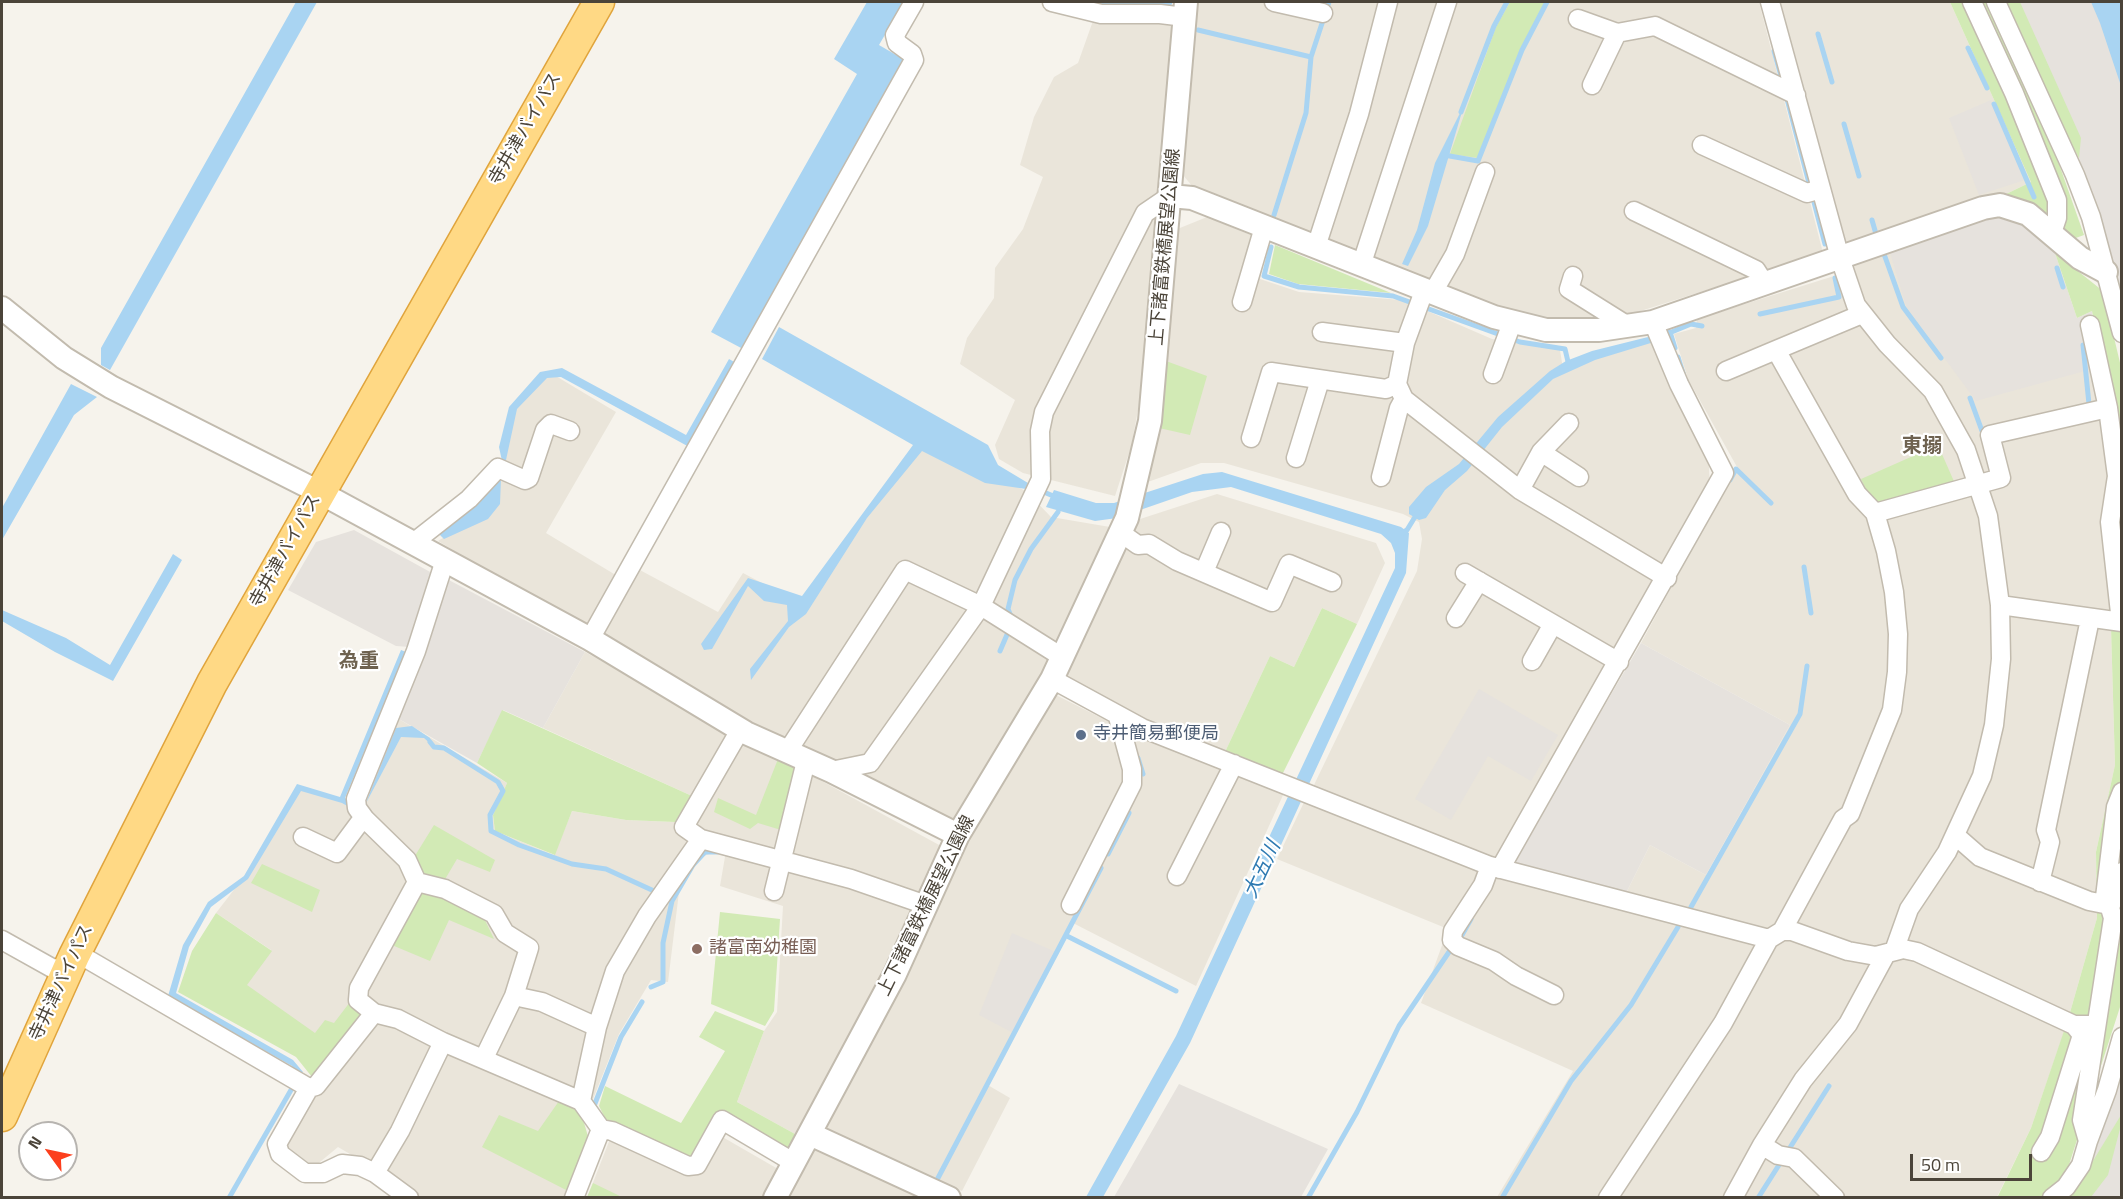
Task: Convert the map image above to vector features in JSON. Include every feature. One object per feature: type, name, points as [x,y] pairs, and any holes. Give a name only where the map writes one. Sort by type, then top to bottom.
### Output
[{"type":"highway","name":"寺井津バイパス","points":[[2,1116],[70,963],[212,683],[599,2]]},
{"type":"street","points":[[590,639],[760,339],[914,60],[912,54],[897,43],[895,35],[914,2]]},
{"type":"street","points":[[1052,2],[1101,14],[1160,14],[1185,9]]},
{"type":"street","points":[[1274,2],[1323,13]]},
{"type":"street","points":[[1316,247],[1359,114],[1388,2]]},
{"type":"street","points":[[1361,266],[1447,2]]},
{"type":"street","points":[[1733,1197],[1762,1145],[1803,1080],[1848,1023],[1890,953],[1909,909],[1956,836],[1982,776],[1994,725],[2001,659],[2000,605],[1988,516],[1966,450],[1933,391],[1856,305],[1814,191],[1788,92],[1770,2]]},
{"type":"street","points":[[1972,2],[2014,93],[2057,200],[2057,218],[2052,233]]},
{"type":"street","points":[[1996,2],[2075,175],[2091,217],[2121,333]]},
{"type":"street","name":"上下諸富鉄橋展望公園線","points":[[775,1197],[895,974],[958,835],[1052,679],[1124,526],[1135,491],[1150,421],[1185,9]]},
{"type":"street","points":[[1578,19],[1617,33],[1655,26],[1788,92]]},
{"type":"street","points":[[1592,86],[1617,33]]},
{"type":"street","points":[[1702,145],[1814,191]]},
{"type":"street","points":[[1381,477],[1399,408],[1405,344],[1423,299],[1455,254],[1485,172]]},
{"type":"street","points":[[831,771],[870,763],[981,606],[1034,500],[1041,480],[1040,431],[1044,412],[1145,213],[1170,196],[1192,198],[1316,247],[1361,266],[1423,299],[1508,334],[1628,326],[1658,332],[1765,284],[1983,208],[2000,205],[2028,214],[2080,258],[2106,272]]},
{"type":"street","points":[[1634,211],[1756,270],[1765,284]]},
{"type":"street","points":[[1242,302],[1264,227]]},
{"type":"street","points":[[1573,276],[1569,289],[1628,326]]},
{"type":"street","points":[[2,308],[89,374],[319,492],[590,639],[740,730],[831,771],[958,835]]},
{"type":"street","points":[[1726,371],[1862,314]]},
{"type":"street","points":[[2000,605],[2081,614],[2090,620],[2121,622],[2110,522],[2117,476],[2108,408],[2090,325]]},
{"type":"street","points":[[1322,332],[1405,344]]},
{"type":"street","points":[[1554,995],[1516,976],[1494,961],[1458,946],[1452,940],[1453,931],[1495,868],[1619,662],[1724,473],[1679,384],[1658,332]]},
{"type":"street","points":[[1493,374],[1508,334]]},
{"type":"street","points":[[1608,1197],[1723,1023],[1843,819],[1850,814],[1892,710],[1897,672],[1898,634],[1886,551],[1875,513],[1857,494],[1776,350]]},
{"type":"street","points":[[1251,438],[1271,372],[1386,388],[1400,392],[1466,449],[1520,490],[1667,578]]},
{"type":"street","points":[[1296,458],[1320,380]]},
{"type":"street","points":[[1875,513],[2001,478],[1990,435],[2108,408]]},
{"type":"street","points":[[1520,490],[1541,452],[1569,423]]},
{"type":"street","points":[[413,543],[469,499],[498,468],[525,480],[528,478],[545,430],[551,424],[570,431]]},
{"type":"street","points":[[1541,452],[1579,477]]},
{"type":"street","points":[[1124,526],[1138,545],[1149,544],[1203,572],[1272,602],[1289,564],[1332,582]]},
{"type":"street","points":[[1203,572],[1221,532]]},
{"type":"street","points":[[303,837],[337,853],[360,822],[360,808],[416,651],[445,560]]},
{"type":"street","points":[[774,891],[796,757],[905,570],[981,606],[1062,657]]},
{"type":"street","points":[[1456,618],[1472,577],[1619,662]]},
{"type":"street","points":[[2040,882],[2050,842],[2046,830],[2090,620]]},
{"type":"street","points":[[1532,662],[1553,624]]},
{"type":"street","points":[[1052,679],[1118,717],[1495,868],[1775,935],[1792,931],[1848,951],[1876,956],[1903,949],[1917,952],[2074,1025],[2096,1025]]},
{"type":"street","points":[[1071,905],[1132,784],[1132,769],[1118,717]]},
{"type":"street","points":[[740,730],[684,827],[701,839],[851,879],[926,905]]},
{"type":"street","points":[[1177,876],[1234,764]]},
{"type":"street","points":[[2088,1141],[2082,1120],[2113,918],[2107,906],[2116,807],[2121,792]]},
{"type":"street","points":[[360,808],[407,860],[417,882]]},
{"type":"street","points":[[1956,836],[1980,857],[2089,901],[2107,906]]},
{"type":"street","points":[[581,1101],[597,1027],[615,971],[647,916],[701,839]]},
{"type":"street","points":[[2107,906],[2121,872]]},
{"type":"street","points":[[417,882],[445,889],[494,914],[505,933],[529,948],[514,996],[484,1058]]},
{"type":"street","points":[[417,882],[359,988],[358,1000],[374,1013],[398,1019],[442,1042],[484,1058],[569,1098],[581,1101],[601,1129],[612,1131],[688,1167],[697,1165],[722,1120],[794,1162]]},
{"type":"street","points":[[2,940],[52,968],[89,960],[309,1088]]},
{"type":"street","points":[[514,996],[542,1002],[597,1027]]},
{"type":"street","points":[[374,1013],[316,1086],[309,1088],[278,1144],[280,1154],[305,1173],[323,1173],[342,1164],[360,1166],[375,1173],[409,1197]]},
{"type":"street","points":[[2041,1152],[2050,1137],[2082,1035],[2074,1025]]},
{"type":"street","points":[[2052,1197],[2066,1187],[2081,1165],[2107,1090],[2121,1037]]},
{"type":"street","points":[[375,1173],[400,1131],[442,1042]]},
{"type":"street","points":[[574,1197],[601,1129]]},
{"type":"street","points":[[810,1134],[949,1197]]},
{"type":"street","points":[[1762,1145],[1782,1156],[1794,1158],[1835,1197]]},
{"type":"shaded area","points":[[1191,2],[1759,2],[1823,253],[1628,315],[1567,321],[1512,311],[1193,187],[1177,168]]},
{"type":"shaded area","points":[[1773,2],[1950,2],[2031,182],[2002,196],[1842,248]]},
{"type":"shaded area","points":[[2006,2],[2121,2],[2121,292],[2079,158],[2056,115]]},
{"type":"shaded area","points":[[1094,18],[1174,19],[1149,352],[1131,447],[1115,496],[1023,473],[999,459],[995,445],[1015,400],[960,364],[967,338],[994,298],[995,268],[1023,229],[1043,177],[1020,165],[1034,117],[1054,77],[1078,63]]},
{"type":"shaded area","points":[[1991,100],[2025,180],[1979,195],[1949,118]]},
{"type":"shaded area","points":[[2000,214],[2020,222],[2055,253],[2077,318],[2092,311],[2103,366],[1976,401],[1906,306],[1889,249]]},
{"type":"shaded area","points":[[1207,217],[1268,242],[1260,279],[1299,292],[1402,300],[1492,339],[1560,350],[1563,369],[1653,341],[1708,449],[1710,488],[1497,860],[1313,787],[1417,571],[1422,539],[1419,522],[1403,514],[1224,463],[1201,463],[1145,483],[1175,230]]},
{"type":"shaded area","points":[[1889,249],[2103,366],[2122,461],[2121,631],[2111,629],[2115,765],[2096,852],[2097,918],[2069,1016],[1908,945],[1865,950],[1759,931],[1625,895],[1650,845],[1706,875],[1790,725],[1641,643],[1737,467],[1688,379],[1674,334],[1696,328],[1697,319],[1850,271],[1854,260]]},
{"type":"shaded area","points":[[549,372],[616,412],[546,533],[619,577],[638,569],[718,612],[743,573],[802,604],[919,442],[1026,491],[1051,517],[1110,527],[1051,659],[954,822],[744,724],[438,541],[491,508],[515,407]]},
{"type":"shaded area","points":[[1217,494],[1376,543],[1385,563],[1357,624],[1322,608],[1294,667],[1270,656],[1225,752],[1127,716],[1062,675],[1134,521]]},
{"type":"shaded area","points":[[354,530],[432,573],[410,647],[396,646],[288,590],[316,542]]},
{"type":"shaded area","points":[[445,578],[585,652],[543,728],[503,710],[477,763],[397,718]]},
{"type":"shaded area","points":[[1641,643],[1790,725],[1706,875],[1650,845],[1625,895],[1512,865]]},
{"type":"shaded area","points":[[585,652],[941,846],[888,970],[795,1134],[737,1102],[764,1031],[777,1012],[783,906],[720,886],[726,851],[714,849],[700,858],[679,892],[668,982],[651,980],[619,1034],[593,1099],[581,1112],[589,1140],[565,1197],[401,1197],[406,1187],[338,1147],[314,1167],[283,1144],[312,1077],[246,985],[271,950],[216,913],[243,878],[297,786],[361,806],[397,718],[507,783],[493,815],[495,831],[554,855],[572,811],[626,820],[675,822],[692,796],[543,728]]},
{"type":"shaded area","points":[[1479,689],[1558,735],[1531,781],[1488,756],[1451,820],[1415,799]]},
{"type":"shaded area","points":[[1052,693],[1131,733],[1284,793],[1196,986],[1071,922],[986,1084],[1010,1098],[962,1191],[917,1175],[818,1128],[962,835]]},
{"type":"shaded area","points":[[1306,798],[1495,872],[1792,936],[1905,953],[2065,1029],[2031,1128],[1997,1197],[1497,1197],[1573,1071],[1421,1003],[1448,929],[1277,859]]},
{"type":"shaded area","points":[[1012,933],[1056,952],[1013,1033],[979,1015]]},
{"type":"shaded area","points":[[2121,1065],[2121,1197],[2066,1198],[2074,1192],[2089,1170]]},
{"type":"shaded area","points":[[1179,1084],[1328,1149],[1301,1197],[1114,1197]]},
{"type":"shaded area","points":[[719,1135],[778,1169],[764,1197],[587,1198],[610,1139]]},
{"type":"shaded area","points":[[820,1146],[928,1198],[782,1198],[805,1151]]},
{"type":"green space","points":[[1510,2],[1546,2],[1519,53],[1478,158],[1450,154],[1496,27]]},
{"type":"green space","points":[[1950,2],[1987,2],[2059,164],[2084,235],[2073,239],[2027,202],[2002,196],[2031,182]]},
{"type":"green space","points":[[2006,2],[2020,2],[2081,138],[2079,158],[2056,115]]},
{"type":"green space","points":[[1275,245],[1391,293],[1298,284],[1269,274]]},
{"type":"green space","points":[[2055,253],[2103,291],[2121,367],[2121,461],[2092,311],[2077,318]]},
{"type":"green space","points":[[1166,361],[1207,376],[1190,435],[1159,428]]},
{"type":"green space","points":[[1938,445],[1956,486],[1876,510],[1861,479]]},
{"type":"green space","points":[[1322,608],[1357,624],[1282,775],[1225,752],[1270,656],[1294,667]]},
{"type":"green space","points":[[2111,628],[2122,631],[2121,1004],[2066,1174],[2042,1197],[1997,1198],[2031,1128],[2069,1016],[2097,918],[2096,852],[2115,765]]},
{"type":"green space","points":[[502,710],[692,796],[675,822],[626,820],[572,811],[555,855],[495,831],[493,815],[507,783],[477,763]]},
{"type":"green space","points":[[778,759],[796,768],[781,830],[758,823],[750,829],[714,812],[718,798],[756,815]]},
{"type":"green space","points":[[434,825],[495,860],[490,872],[457,859],[444,881],[421,874],[413,859]]},
{"type":"green space","points":[[262,864],[320,890],[312,912],[251,883]]},
{"type":"green space","points":[[425,889],[483,916],[494,939],[449,920],[430,961],[387,943]]},
{"type":"green space","points":[[720,912],[780,919],[774,1011],[765,1026],[711,1004]]},
{"type":"green space","points":[[216,913],[272,951],[247,985],[315,1033],[325,1020],[334,1023],[350,1002],[364,1012],[312,1077],[296,1057],[178,992],[192,951]]},
{"type":"green space","points":[[715,1011],[764,1031],[737,1102],[795,1134],[786,1151],[719,1114],[692,1163],[607,1122],[599,1106],[605,1086],[681,1123],[725,1051],[699,1037]]},
{"type":"green space","points":[[559,1101],[581,1113],[589,1140],[568,1191],[482,1147],[499,1115],[538,1131]]},
{"type":"green space","points":[[2121,1115],[2121,1125],[2108,1175],[2091,1197],[2066,1198],[2074,1192]]},
{"type":"green space","points":[[593,1183],[622,1197],[587,1197]]},
{"type":"water","points":[[296,2],[317,2],[110,370],[101,365],[101,348]]},
{"type":"water","points":[[867,2],[904,2],[879,45],[903,59],[743,349],[711,332],[857,74],[834,59]]},
{"type":"water","points":[[1074,2],[1172,2],[1172,4],[1170,7],[1099,7]]},
{"type":"water","points":[[2091,2],[2121,2],[2121,86],[2100,23]]},
{"type":"water","points":[[1464,105],[1428,226],[1408,266],[1402,264],[1417,230],[1435,163]]},
{"type":"water","points":[[779,327],[988,445],[998,465],[1028,483],[1026,489],[985,483],[922,451],[867,518],[806,614],[789,627],[751,680],[750,669],[788,621],[787,605],[764,601],[748,586],[712,649],[704,650],[701,644],[748,578],[802,596],[913,445],[762,359]]},
{"type":"water","points":[[1652,336],[1654,342],[1595,360],[1553,379],[1502,427],[1467,471],[1445,490],[1426,518],[1419,520],[1409,514],[1409,507],[1426,487],[1459,464],[1498,417],[1550,371],[1566,361],[1592,351]]},
{"type":"water","points":[[729,359],[736,363],[691,448],[561,377],[547,378],[517,409],[506,460],[502,461],[499,447],[509,407],[540,372],[562,368],[686,435]]},
{"type":"water","points":[[71,384],[97,397],[74,415],[2,540],[2,508]]},
{"type":"water","name":"大五川","points":[[1222,472],[1401,527],[1409,533],[1406,573],[1190,1043],[1103,1197],[1086,1197],[1176,1036],[1395,568],[1395,553],[1391,543],[1381,534],[1231,487],[1192,492],[1117,518],[1095,521],[1046,507],[1054,490],[1096,503],[1114,503],[1203,474]]},
{"type":"water","points":[[501,478],[500,504],[488,519],[444,539],[437,532]]},
{"type":"water","points":[[173,554],[182,560],[113,681],[55,652],[2,621],[2,610],[66,638],[110,665]]},
{"type":"water","points":[[401,650],[406,652],[345,798],[351,802],[351,808],[342,803],[301,791],[248,879],[211,907],[189,947],[176,993],[293,1060],[303,1072],[297,1075],[292,1066],[168,996],[183,945],[208,902],[244,876],[297,784],[340,797]]},
{"type":"water","points":[[412,726],[430,738],[434,747],[424,738],[401,737],[365,805],[396,728]]},
{"type":"waterway","points":[[1274,215],[1306,113],[1311,57],[1329,2]]},
{"type":"waterway","points":[[1461,112],[1494,26],[1507,2]]},
{"type":"waterway","points":[[1444,155],[1478,161],[1522,50],[1547,2]]},
{"type":"waterway","points":[[1198,30],[1311,57]]},
{"type":"waterway","points":[[1818,34],[1832,82]]},
{"type":"waterway","points":[[1968,48],[1987,88]]},
{"type":"waterway","points":[[1774,51],[1783,83]]},
{"type":"waterway","points":[[1786,95],[1825,244]]},
{"type":"waterway","points":[[1994,104],[2034,197]]},
{"type":"waterway","points":[[1844,124],[1859,176]]},
{"type":"waterway","points":[[1872,220],[1876,234]]},
{"type":"waterway","points":[[1271,247],[1264,276],[1299,287],[1393,296],[1520,342],[1565,349],[1569,366]]},
{"type":"waterway","points":[[1884,254],[1903,307],[1941,358]]},
{"type":"waterway","points":[[2057,268],[2063,287]]},
{"type":"waterway","points":[[1760,314],[1839,297],[1835,278]]},
{"type":"waterway","points":[[1662,336],[1691,324],[1702,326]]},
{"type":"waterway","points":[[1670,332],[1675,348]]},
{"type":"waterway","points":[[2083,345],[2089,404]]},
{"type":"waterway","points":[[1678,357],[1683,373]]},
{"type":"waterway","points":[[1970,398],[1982,431]]},
{"type":"waterway","points":[[1730,480],[1736,469],[1771,503]]},
{"type":"waterway","points":[[1039,490],[1058,498]]},
{"type":"waterway","points":[[1012,619],[1008,609],[1015,580],[1031,549],[1058,512]]},
{"type":"waterway","points":[[1402,533],[1407,530],[1418,512]]},
{"type":"waterway","points":[[1804,567],[1811,613]]},
{"type":"waterway","points":[[1000,651],[1009,630]]},
{"type":"waterway","points":[[1691,907],[1800,714],[1807,666]]},
{"type":"waterway","points":[[430,742],[434,747],[444,748],[498,782],[503,791],[490,815],[491,831],[519,845],[572,864],[606,869],[654,891]]},
{"type":"waterway","points":[[1138,758],[1143,774]]},
{"type":"waterway","points":[[1108,854],[1129,813]]},
{"type":"waterway","points":[[651,987],[663,982],[663,943],[672,901],[693,865],[705,852],[717,852]]},
{"type":"waterway","points":[[938,1178],[1101,868]]},
{"type":"waterway","points":[[1462,935],[1471,919]]},
{"type":"waterway","points":[[1502,1198],[1571,1081],[1631,1005],[1678,927]]},
{"type":"waterway","points":[[1067,936],[1176,991]]},
{"type":"waterway","points":[[1308,1198],[1357,1112],[1399,1026],[1451,949]]},
{"type":"waterway","points":[[596,1109],[594,1106],[621,1037],[642,1002]]},
{"type":"waterway","points":[[1758,1198],[1829,1086]]},
{"type":"waterway","points":[[229,1198],[291,1090]]},
{"type":"place","name":"寺井簡易郵便局","points":[[1081,735]]},
{"type":"place","name":"諸富南幼稚園","points":[[697,949]]},
{"type":"district","name":"東搦","points":[[1922,447]]},
{"type":"district","name":"為重","points":[[359,662]]}]
